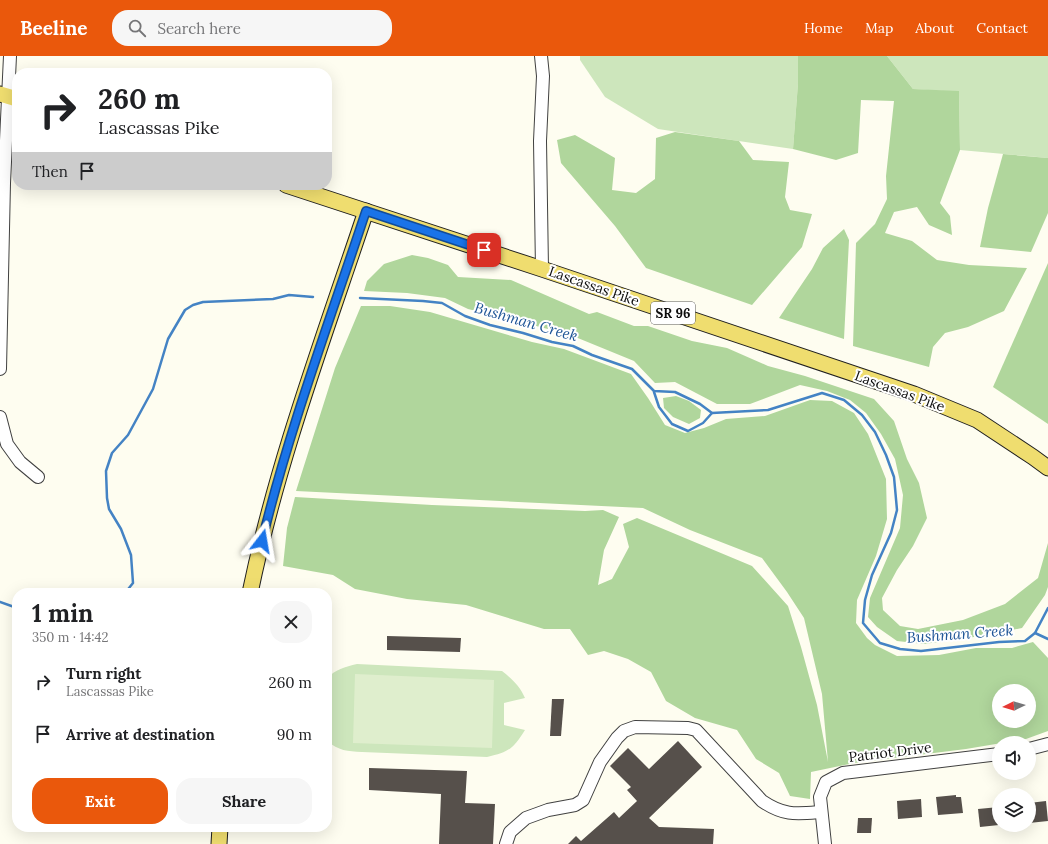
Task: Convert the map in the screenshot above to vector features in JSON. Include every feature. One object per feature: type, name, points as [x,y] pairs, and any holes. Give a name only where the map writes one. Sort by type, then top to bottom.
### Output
[{"type":"main road","name":"Lascassas Pike","points":[[301,190],[914,394],[977,420],[1033,456],[1048,468]]},
{"type":"main road","points":[[251,588],[272,497],[366,211]]},
{"type":"main road","points":[[219,844],[220,832]]},
{"type":"street","points":[[0,369],[4,183],[10,56]]},
{"type":"street","points":[[541,56],[543,76],[540,140],[542,269]]},
{"type":"street","points":[[0,417],[7,444],[20,462],[38,477]]},
{"type":"street","points":[[506,844],[510,832],[526,818],[548,810],[575,805],[583,800],[600,762],[617,738],[624,731],[635,727],[688,728],[696,730],[762,801],[773,809],[792,814],[821,812]]},
{"type":"street","points":[[1036,747],[1048,744]]},
{"type":"street","name":"Patriot Drive","points":[[824,844],[820,798],[826,782],[843,773],[992,755]]},
{"type":"green space","points":[[580,56],[798,56],[798,83],[793,149],[658,129],[605,97],[580,60]]},
{"type":"green space","points":[[798,56],[887,56],[913,89],[959,91],[960,150],[940,203],[950,216],[952,235],[929,225],[917,207],[894,212],[885,233],[912,241],[937,260],[969,265],[1027,268],[1004,311],[968,327],[945,333],[933,347],[929,367],[853,346],[856,243],[875,224],[887,199],[886,176],[894,101],[861,100],[858,153],[836,160],[793,149],[798,83]]},
{"type":"green space","points":[[887,56],[1048,56],[1048,158],[960,150],[959,92],[913,89]]},
{"type":"green space","points":[[675,132],[739,141],[753,160],[789,162],[785,197],[790,210],[812,214],[802,247],[752,305],[646,268],[615,226],[561,163],[557,140],[575,135],[615,158],[612,190],[636,193],[655,179],[656,138]]},
{"type":"green space","points":[[1003,154],[1048,158],[1048,213],[1031,252],[980,247],[988,208]]},
{"type":"green space","points":[[844,229],[849,240],[844,339],[779,318],[812,269],[823,248]]},
{"type":"green space","points":[[412,255],[428,258],[448,265],[458,277],[511,280],[589,314],[597,312],[634,326],[648,326],[692,341],[727,348],[768,366],[805,376],[874,399],[894,421],[907,459],[919,483],[927,518],[913,546],[897,570],[882,598],[883,610],[900,626],[918,629],[963,620],[1005,604],[1038,578],[1048,543],[1048,587],[1045,595],[1022,628],[924,644],[897,641],[877,627],[868,617],[870,598],[900,528],[903,495],[895,459],[881,434],[866,413],[850,400],[827,391],[800,385],[750,404],[717,404],[675,382],[655,383],[634,361],[568,334],[468,309],[445,298],[407,293],[364,291],[367,281],[384,264]]},
{"type":"green space","points":[[1048,263],[1048,424],[993,387]]},
{"type":"green space","points":[[361,306],[390,306],[430,312],[532,342],[564,349],[631,374],[665,425],[685,433],[704,428],[726,419],[765,416],[810,400],[832,401],[854,413],[868,434],[886,479],[887,519],[876,556],[857,600],[856,623],[867,638],[875,645],[897,656],[939,655],[976,648],[1012,648],[1033,642],[1048,658],[1048,731],[1034,736],[992,736],[992,745],[854,763],[811,772],[810,799],[790,796],[779,773],[756,759],[737,730],[695,718],[666,701],[651,672],[628,659],[604,651],[588,655],[570,629],[544,629],[466,605],[407,599],[355,589],[333,575],[283,566],[287,528],[295,497],[432,505],[585,511],[603,510],[619,517],[604,550],[598,585],[612,579],[629,547],[623,524],[637,518],[752,566],[788,606],[817,705],[828,762],[822,694],[804,618],[762,558],[690,530],[643,508],[296,491],[335,368]]},
{"type":"green space","points":[[676,396],[689,401],[701,410],[700,418],[689,424],[673,417],[664,408],[663,398]]},
{"type":"green space","points":[[357,664],[502,671],[521,690],[525,698],[504,703],[504,725],[525,730],[514,746],[510,749],[487,757],[362,752],[339,749],[332,745],[332,675],[344,667]]},
{"type":"green space","points":[[355,674],[494,680],[492,748],[353,743]]},
{"type":"building","points":[[387,636],[461,638],[460,652],[387,650]]},
{"type":"building","points":[[552,699],[564,699],[561,736],[550,736]]},
{"type":"building","points":[[678,741],[702,767],[649,818],[659,827],[714,829],[713,844],[568,844],[576,836],[581,841],[614,812],[619,818],[637,801],[627,790],[631,787],[610,766],[628,748],[649,769]]},
{"type":"building","points":[[369,768],[467,771],[465,803],[495,804],[493,844],[439,844],[441,794],[369,790]]},
{"type":"building","points":[[956,795],[956,797],[961,797],[963,813],[938,815],[936,797]]},
{"type":"building","points":[[921,799],[922,817],[898,819],[897,801]]},
{"type":"building","points":[[1046,801],[1048,821],[1036,822],[1036,802]]},
{"type":"building","points":[[992,808],[992,826],[980,827],[978,809]]},
{"type":"building","points":[[858,818],[872,818],[871,833],[857,833]]},
{"type":"waterway","name":"Bushman Creek","points":[[129,588],[133,583],[131,555],[121,529],[109,509],[106,471],[112,453],[128,435],[153,389],[168,339],[185,310],[193,305],[203,302],[273,299],[289,295],[313,297]]},
{"type":"waterway","name":"Bushman Creek","points":[[360,298],[442,303],[465,316],[490,325],[552,342],[573,346],[592,355],[632,369],[654,391],[675,392],[700,404],[712,413],[768,410],[822,393],[844,400],[862,415],[875,432],[894,477],[897,510],[891,533],[872,575],[865,600],[863,623],[880,643],[900,649],[921,651],[999,642],[1025,641],[1035,633],[1048,608]]},
{"type":"waterway","name":"Bushman Creek","points":[[654,392],[659,407],[672,424],[688,431],[703,423],[712,413]]},
{"type":"waterway","name":"Bushman Creek","points":[[0,602],[12,606]]},
{"type":"waterway","points":[[1035,633],[1048,639]]},
{"type":"route","points":[[262,541],[272,497],[294,427],[366,211],[484,250]]}]
